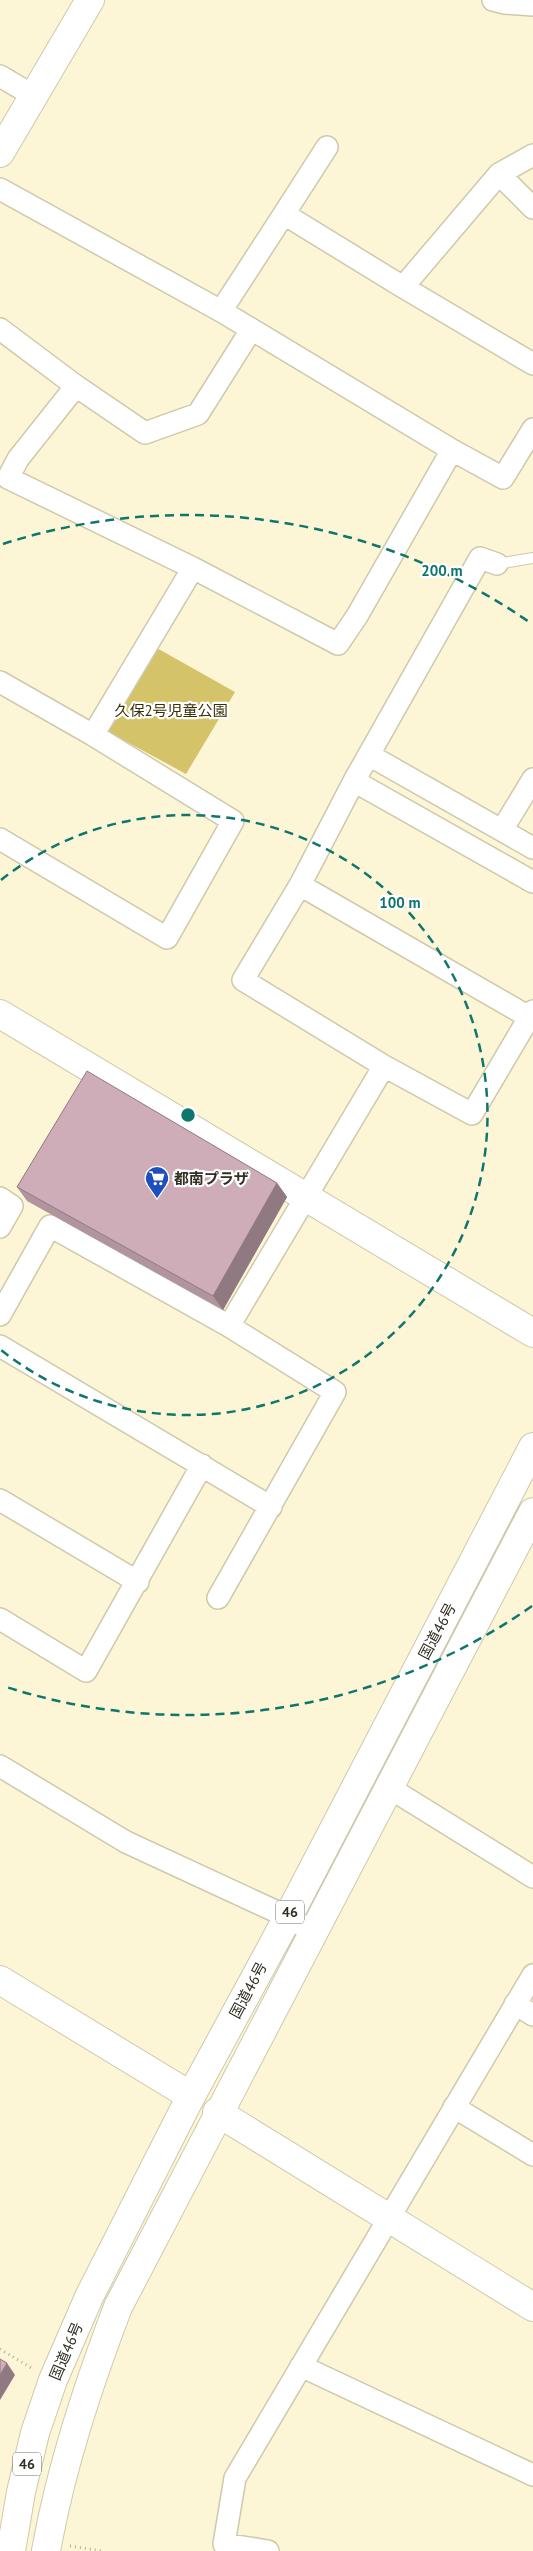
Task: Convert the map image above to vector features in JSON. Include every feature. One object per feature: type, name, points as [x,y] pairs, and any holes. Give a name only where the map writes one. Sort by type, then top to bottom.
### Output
[{"type":"main road","points":[[0,153],[90,0]]},
{"type":"main road","points":[[0,1014],[533,1333]]},
{"type":"main road","name":"国道46号","points":[[11,2551],[21,2492],[35,2433],[53,2380],[89,2297],[191,2096],[288,1917],[533,1447]]},
{"type":"main road","name":"国道46号","points":[[58,2548],[53,2514],[84,2397],[118,2306],[217,2112],[533,1512]]},
{"type":"main road","points":[[0,1980],[191,2096]]},
{"type":"main road","points":[[217,2112],[533,2307]]},
{"type":"street","points":[[493,0],[533,5]]},
{"type":"street","points":[[0,76],[34,96]]},
{"type":"street","points":[[221,311],[327,147]]},
{"type":"street","points":[[403,287],[499,174],[533,154]]},
{"type":"street","points":[[499,174],[533,208]]},
{"type":"street","points":[[0,189],[221,311],[502,478],[533,429]]},
{"type":"street","points":[[284,214],[533,364]]},
{"type":"street","points":[[0,329],[76,386],[145,433],[198,414],[252,330]]},
{"type":"street","points":[[76,386],[18,459],[8,478],[193,568],[338,644],[357,616],[452,450]]},
{"type":"street","points":[[300,885],[531,1014],[472,1114],[384,1066],[243,980],[300,885],[354,781],[480,558],[497,564]]},
{"type":"street","points":[[93,735],[193,568]]},
{"type":"street","points":[[0,682],[93,735],[233,821],[167,938],[0,839]]},
{"type":"street","points":[[369,755],[533,848]]},
{"type":"street","points":[[502,830],[533,779]]},
{"type":"street","points":[[354,781],[533,882]]},
{"type":"street","points":[[229,1326],[384,1066]]},
{"type":"street","points":[[0,1198],[12,1206],[0,1226]]},
{"type":"street","points":[[0,1315],[50,1226],[229,1326],[335,1392],[218,1598]]},
{"type":"street","points":[[0,1346],[271,1507]]},
{"type":"street","points":[[0,1619],[86,1670],[138,1582],[202,1465]]},
{"type":"street","points":[[0,1500],[138,1582]]},
{"type":"street","points":[[0,1766],[126,1842],[288,1917],[313,1932]]},
{"type":"street","points":[[388,1787],[533,1877]]},
{"type":"street","points":[[268,2551],[224,2544],[235,2478],[454,2107],[524,2010],[533,1974]]},
{"type":"street","points":[[454,2107],[533,2155]]},
{"type":"street","points":[[301,2366],[533,2475]]},
{"type":"lane","points":[[497,564],[533,558]]},
{"type":"path","points":[[0,2349],[32,2367],[37,2375]]},
{"type":"path","points":[[58,2548],[103,2551]]},
{"type":"green space","name":"久保2号児童公園","points":[[155,647],[235,692],[186,774],[105,730]]},
{"type":"building","name":"都南プラザ","points":[[87,1071],[277,1183],[213,1296],[17,1187]]},
{"type":"building","points":[[0,2359],[7,2363],[0,2375]]},
{"type":"place","name":"都南プラザ","points":[[157,1199]]}]
